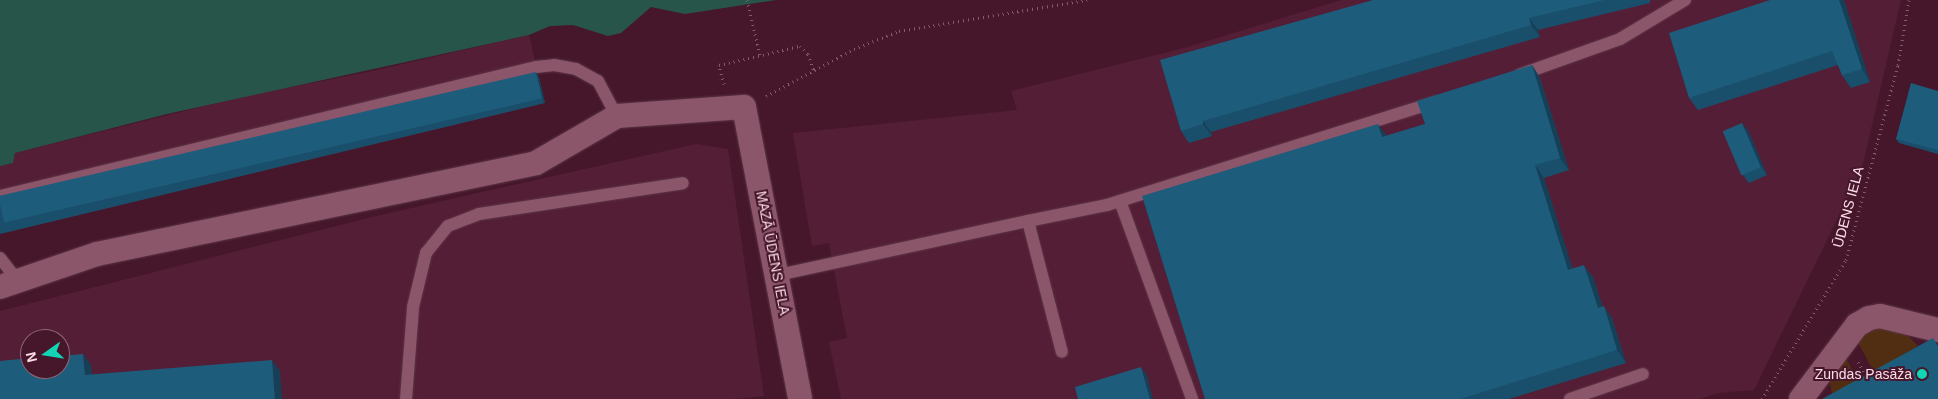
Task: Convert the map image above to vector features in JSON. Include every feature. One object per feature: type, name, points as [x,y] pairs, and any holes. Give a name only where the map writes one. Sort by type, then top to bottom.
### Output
[{"type":"street","points":[[9,284],[97,254],[536,163],[617,116],[744,108]]},
{"type":"street","name":"MAZĀ ŪDENS IELA","points":[[744,108],[778,275],[800,399]]},
{"type":"street","points":[[1801,399],[1857,325],[1869,318],[1880,316],[1938,330]]},
{"type":"lane","points":[[1508,78],[1620,39],[1685,0]]},
{"type":"lane","points":[[0,196],[536,67],[554,65],[576,69],[598,81],[617,116]]},
{"type":"lane","points":[[778,275],[1120,201],[1453,97]]},
{"type":"lane","points":[[406,399],[412,307],[426,253],[448,226],[479,214],[683,184]]},
{"type":"lane","points":[[1120,201],[1192,399]]},
{"type":"lane","points":[[1028,221],[1062,352]]},
{"type":"lane","points":[[0,258],[9,284]]},
{"type":"lane","points":[[1570,399],[1643,374]]},
{"type":"path","points":[[747,0],[759,53]]},
{"type":"path","points":[[744,108],[854,49],[900,31],[1087,0]]},
{"type":"path","name":"ŪDENS IELA","points":[[1762,399],[1846,260],[1898,65],[1909,0]]},
{"type":"path","points":[[719,65],[753,57],[759,53],[766,54],[800,46],[808,54],[814,71]]},
{"type":"path","points":[[1860,384],[1877,374]]},
{"type":"shaded area","points":[[0,0],[776,0],[685,14],[651,7],[621,33],[608,36],[573,25],[550,26],[529,35],[167,114],[15,153],[13,163],[0,166]]},
{"type":"shaded area","points":[[1342,0],[1901,0],[1862,168],[1754,390],[1718,393],[1700,399],[841,399],[829,342],[847,338],[829,243],[812,246],[793,133],[1017,110],[1011,91],[1184,48]]},
{"type":"shaded area","points":[[529,35],[545,103],[0,234],[0,166],[13,163],[15,153],[245,96],[368,72]]},
{"type":"shaded area","points":[[696,144],[728,149],[764,396],[735,399],[0,399],[0,311],[376,216]]},
{"type":"shaded area","points":[[1870,329],[1884,329],[1906,334],[1918,346],[1874,372],[1856,339]]},
{"type":"shaded area","points":[[1844,355],[1858,380],[1832,395],[1829,377]]},
{"type":"building","points":[[1373,0],[1604,0],[1529,18],[1531,25],[1203,121],[1203,124],[1181,131],[1160,60]]},
{"type":"building","points":[[1770,0],[1839,0],[1862,69],[1842,75],[1832,51],[1689,98],[1669,33]]},
{"type":"building","points":[[1532,65],[1560,158],[1535,165],[1568,270],[1584,265],[1598,308],[1604,306],[1617,350],[1460,399],[1205,399],[1142,196],[1378,124],[1382,137],[1425,124],[1417,101]]},
{"type":"building","points":[[536,72],[542,98],[4,222],[0,196]]},
{"type":"building","points":[[1911,83],[1938,91],[1938,150],[1896,139]]},
{"type":"building","points":[[1742,123],[1761,167],[1741,175],[1723,131]]},
{"type":"building","points":[[1933,338],[1938,346],[1938,399],[1822,399]]},
{"type":"building","points":[[83,354],[85,375],[272,360],[275,399],[0,399],[0,361],[20,359],[20,379],[70,379],[70,355]]},
{"type":"building","points":[[1141,367],[1150,399],[1078,399],[1075,387]]},
{"type":"place","name":"Zundas Pasāža","points":[[1922,374]]}]
